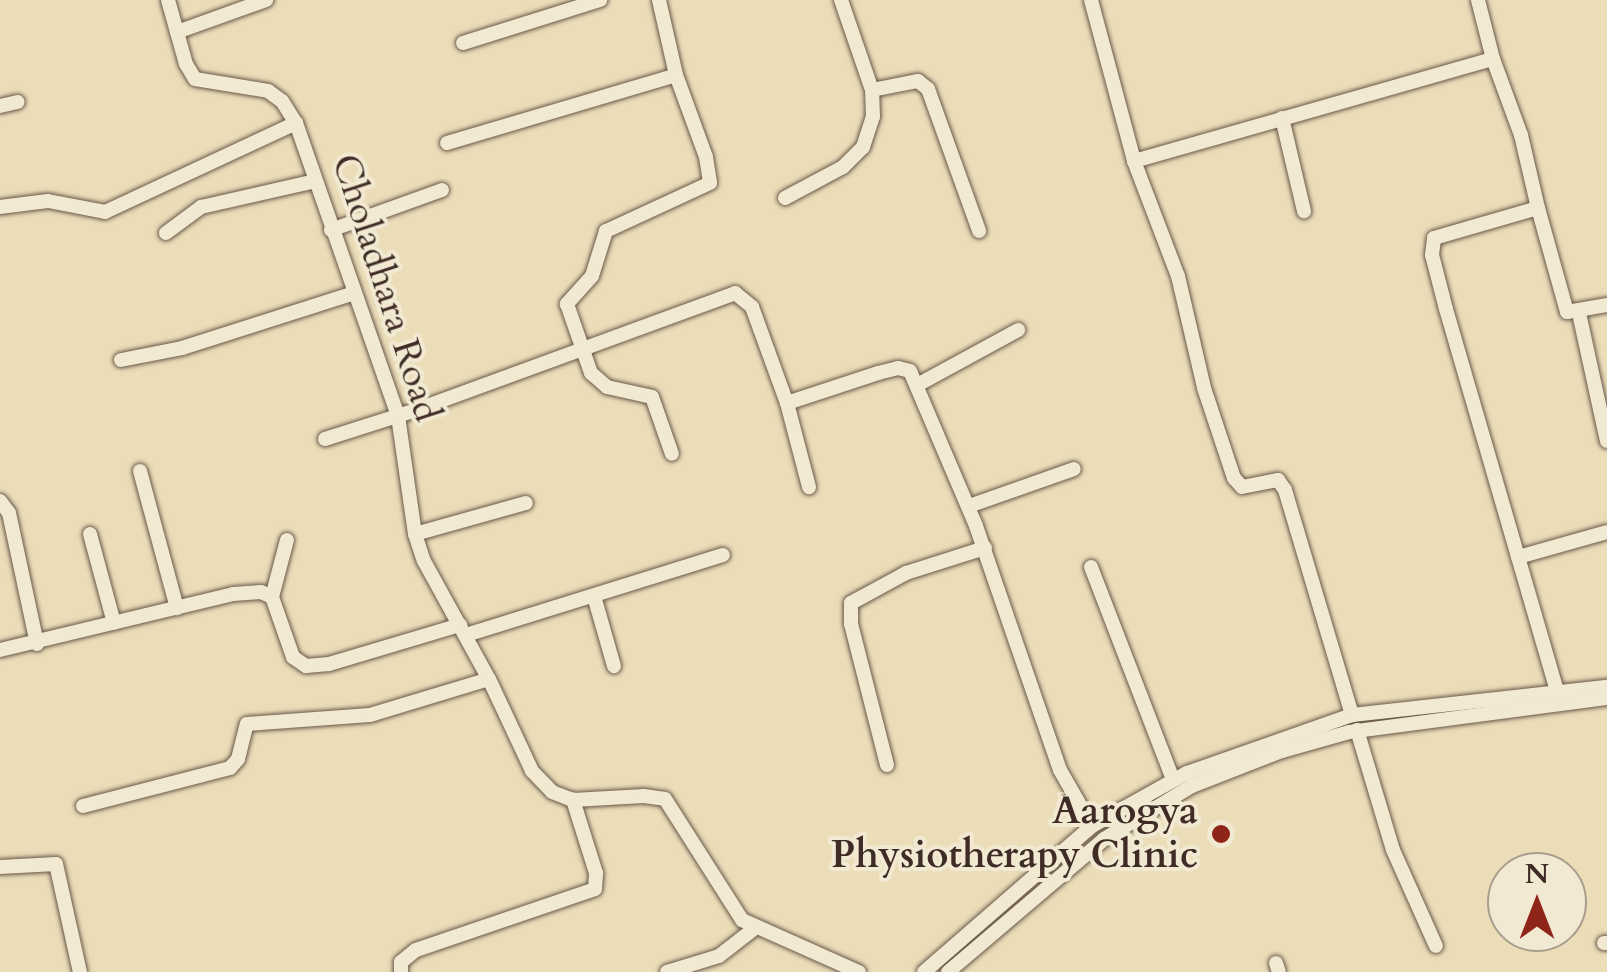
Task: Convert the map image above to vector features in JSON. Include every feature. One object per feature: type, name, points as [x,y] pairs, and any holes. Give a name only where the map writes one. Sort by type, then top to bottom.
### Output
[{"type":"street","name":"Choladhara Road","points":[[168,0],[186,64],[196,79],[268,90],[286,106],[296,123],[398,416],[415,534],[424,561],[490,679],[532,772],[552,792],[573,800]]},
{"type":"street","points":[[177,32],[266,0]]},
{"type":"street","points":[[462,43],[600,0]]},
{"type":"street","points":[[659,0],[676,75],[706,157],[710,183],[606,232],[592,276],[568,304],[579,349],[591,372],[607,387],[652,397],[672,454]]},
{"type":"street","points":[[785,198],[855,156],[869,134],[872,90],[841,0]]},
{"type":"street","points":[[1091,0],[1134,161],[1178,276],[1191,340],[1234,478],[1242,487],[1273,480],[1283,485],[1352,714]]},
{"type":"street","points":[[1478,0],[1521,135],[1565,310],[1579,313],[1607,305]]},
{"type":"street","points":[[1134,161],[1494,59]]},
{"type":"street","points":[[447,143],[676,75]]},
{"type":"street","points":[[872,90],[918,81],[928,89],[979,230]]},
{"type":"street","points":[[0,106],[18,102]]},
{"type":"street","points":[[1282,118],[1304,210]]},
{"type":"street","points":[[0,207],[48,201],[105,212],[296,123]]},
{"type":"street","points":[[166,233],[201,207],[315,181]]},
{"type":"street","points":[[331,230],[442,190]]},
{"type":"street","points":[[1538,208],[1440,234],[1432,249],[1557,692]]},
{"type":"street","points":[[325,439],[735,292],[752,307],[786,403],[809,487]]},
{"type":"street","points":[[121,360],[182,348],[354,294]]},
{"type":"street","points":[[1579,313],[1607,441]]},
{"type":"street","points":[[919,384],[1018,330]]},
{"type":"street","points":[[786,403],[898,368],[910,371],[919,384],[969,506],[1060,770],[1092,826]]},
{"type":"street","points":[[969,506],[1074,470]]},
{"type":"street","points":[[140,471],[177,608]]},
{"type":"street","points":[[0,501],[10,513],[37,644]]},
{"type":"street","points":[[415,534],[526,503]]},
{"type":"street","points":[[1518,557],[1607,532]]},
{"type":"street","points":[[90,534],[114,623]]},
{"type":"street","points":[[287,540],[272,597],[293,657],[314,667],[594,596],[724,554]]},
{"type":"street","points":[[887,765],[850,624],[851,603],[862,592],[906,573],[984,548]]},
{"type":"street","points":[[1091,567],[1173,779]]},
{"type":"street","points":[[0,650],[232,594],[260,592],[272,597]]},
{"type":"street","points":[[594,596],[614,666]]},
{"type":"street","points":[[83,806],[230,768],[238,760],[247,724],[370,715],[490,679]]},
{"type":"street","points":[[924,972],[1092,826],[1173,779],[1352,714],[1607,687]]},
{"type":"street","points":[[948,972],[1062,870],[1173,794],[1282,750],[1358,730],[1607,698]]},
{"type":"street","points":[[1358,730],[1393,850],[1436,946]]},
{"type":"street","points":[[401,972],[402,962],[416,950],[594,889],[596,872],[573,800],[644,796],[665,799],[676,811],[733,911],[755,928],[859,972]]},
{"type":"street","points":[[0,867],[56,864],[80,972]]},
{"type":"street","points":[[666,972],[719,956],[755,928]]},
{"type":"place","name":"Aarogya Physiotherapy Clinic","points":[[1221,834]]}]
